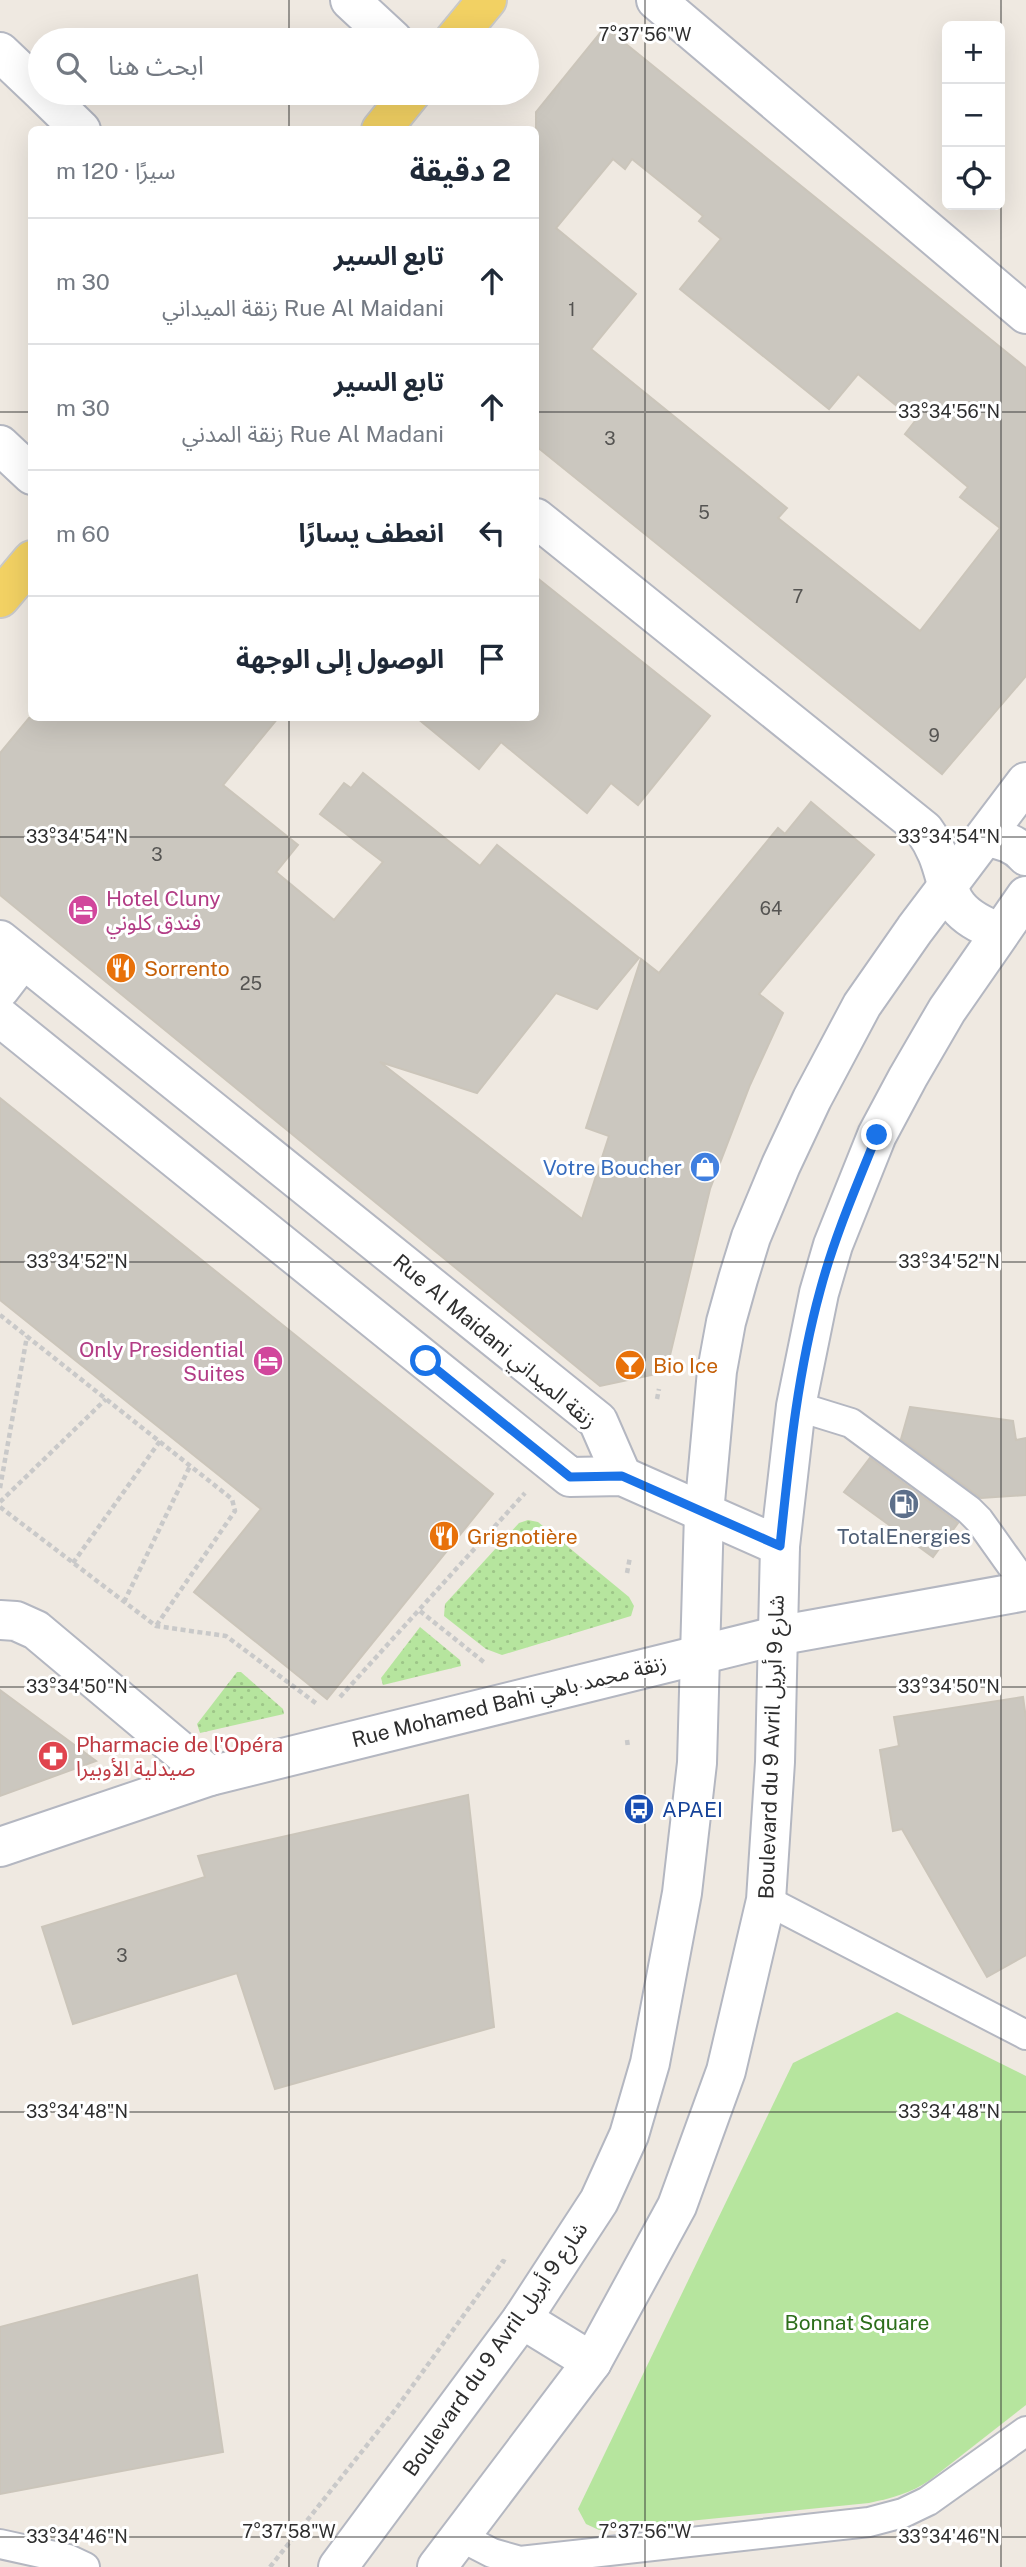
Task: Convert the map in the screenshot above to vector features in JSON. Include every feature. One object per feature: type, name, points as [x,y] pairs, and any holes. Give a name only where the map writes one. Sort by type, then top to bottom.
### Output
[{"type":"main road","points":[[464,28],[487,0]]},
{"type":"main road","points":[[384,126],[401,105]]},
{"type":"main road","points":[[0,598],[28,565]]},
{"type":"street","points":[[350,0],[380,28]]},
{"type":"street","points":[[656,0],[1026,314]]},
{"type":"street","points":[[0,52],[28,79]]},
{"type":"street","points":[[55,105],[77,126]]},
{"type":"street","points":[[0,445],[28,471]]},
{"type":"street","points":[[539,520],[924,830],[940,858],[947,890],[955,905],[968,917],[999,932]]},
{"type":"street","name":"Boulevard du 9 Avril شارع 9 أبريل","points":[[338,2567],[522,2319],[599,2201],[629,2135],[650,2063],[682,1894],[697,1763],[704,1513],[718,1371],[726,1322],[751,1237],[781,1165],[812,1099],[862,1005],[907,940],[1026,782]]},
{"type":"street","points":[[986,837],[1019,848],[1026,856]]},
{"type":"street","name":"Boulevard du 9 Avril شارع 9 أبريل","points":[[437,2567],[592,2362],[677,2206],[726,2071],[766,1900],[775,1762],[780,1546],[796,1406],[819,1293],[833,1245],[877,1135],[947,1010],[1026,896]]},
{"type":"street","points":[[0,989],[11,950]]},
{"type":"street","name":"Rue Al Maidani زنقة الميداني","points":[[11,950],[598,1420],[622,1476]]},
{"type":"street","points":[[0,1017],[570,1477],[622,1476],[780,1546]]},
{"type":"street","points":[[426,1361],[461,1311]]},
{"type":"street","name":"Rue Mohamed Bahi زنقة محمد باهي","points":[[0,1847],[210,1776],[776,1636],[1026,1588]]},
{"type":"street","points":[[0,1620],[16,1621],[36,1630],[210,1776]]},
{"type":"street","points":[[522,2319],[592,2362]]},
{"type":"lane","points":[[796,1406],[851,1423],[969,1510],[979,1520],[1026,1588]]},
{"type":"lane","points":[[766,1900],[1026,2035]]},
{"type":"lane","points":[[459,2536],[492,2553],[520,2561],[869,2522],[903,2513],[928,2501],[1026,2431]]},
{"type":"lane","points":[[0,2544],[68,2559],[85,2567]]},
{"type":"path","points":[[0,1315],[232,1499],[235,1511],[156,1626]]},
{"type":"path","points":[[0,1488],[27,1336]]},
{"type":"path","points":[[657,1399],[659,1389]]},
{"type":"path","points":[[107,1399],[0,1504],[156,1626],[226,1636],[320,1706]]},
{"type":"path","points":[[73,1563],[160,1441]]},
{"type":"path","points":[[124,1602],[190,1466]]},
{"type":"path","points":[[338,1699],[525,1492]]},
{"type":"path","points":[[627,1573],[630,1557]]},
{"type":"path","points":[[420,1611],[489,1666]]},
{"type":"path","points":[[627,1740],[628,1747]]},
{"type":"path","points":[[270,2567],[395,2410],[503,2261]]},
{"type":"green space","points":[[528,1520],[538,1522],[629,1597],[634,1606],[631,1616],[502,1655],[486,1649],[444,1616],[445,1604],[519,1523]]},
{"type":"green space","points":[[420,1627],[460,1660],[461,1666],[383,1685],[381,1678]]},
{"type":"green space","points":[[237,1672],[241,1672],[283,1709],[284,1714],[200,1733],[197,1724]]},
{"type":"green space","name":"Bonnat Square","points":[[897,2012],[1026,2076],[1026,2405],[923,2485],[886,2499],[869,2503],[599,2530],[586,2524],[578,2509],[793,2063]]},
{"type":"building","points":[[605,27],[1026,368],[1026,676],[942,774],[539,448],[539,126],[536,126],[536,112]],"holes":[[[613,159],[625,169],[632,159],[703,216],[699,221],[721,239],[680,289],[829,409],[858,374],[915,421],[905,434],[968,487],[960,497],[1000,528],[920,631],[778,518],[787,508],[591,349],[636,294],[556,228]]]},
{"type":"building","points":[[539,579],[710,716],[638,805],[611,783],[587,813],[501,742],[479,769],[421,721],[539,721]]},
{"type":"building","points":[[28,719],[276,721],[223,785],[298,845],[276,872],[334,920],[383,862],[320,814],[344,783],[351,788],[363,773],[480,866],[497,845],[639,958],[597,1009],[556,993],[477,1093],[380,1062],[582,1219],[609,1136],[586,1128],[641,959],[659,973],[778,828],[785,834],[811,802],[874,855],[759,994],[783,1013],[750,1085],[710,1189],[666,1372],[600,1386],[0,895],[0,753]]},
{"type":"building","points":[[0,1098],[493,1494],[327,1699],[194,1592],[261,1509],[0,1300]]},
{"type":"building","points":[[910,1407],[1013,1421],[1016,1440],[1026,1438],[1026,1495],[981,1498],[901,1439]]},
{"type":"building","points":[[870,1458],[958,1523],[933,1557],[844,1492]]},
{"type":"building","points":[[0,1690],[96,1761],[0,1796]]},
{"type":"building","points":[[1023,1697],[1026,1718],[1026,1955],[987,1977],[902,1829],[893,1831],[880,1750],[899,1746],[894,1717]]},
{"type":"building","points":[[468,1795],[494,2027],[275,2089],[237,1973],[73,2024],[42,1927],[205,1877],[198,1856]]},
{"type":"building","points":[[197,2275],[223,2452],[0,2494],[0,2327]]},
{"type":"place","name":"Hotel Cluny فندق كلوني","points":[[83,910]]},
{"type":"place","name":"Sorrento","points":[[121,968]]},
{"type":"place","name":"Votre Boucher","points":[[705,1167]]},
{"type":"place","name":"Only Presidential Suites","points":[[268,1361]]},
{"type":"place","name":"Bio Ice","points":[[630,1365]]},
{"type":"place","name":"TotalEnergies","points":[[904,1504]]},
{"type":"place","name":"Grignotière","points":[[444,1536]]},
{"type":"place","name":"Pharmacie de l'Opéra صيدلية الأوبيرا","points":[[53,1756]]},
{"type":"place","name":"APAEI","points":[[639,1809]]},
{"type":"route","points":[[426,1361],[570,1477],[622,1476],[780,1546],[799,1382],[819,1293],[833,1245],[877,1135]]}]
